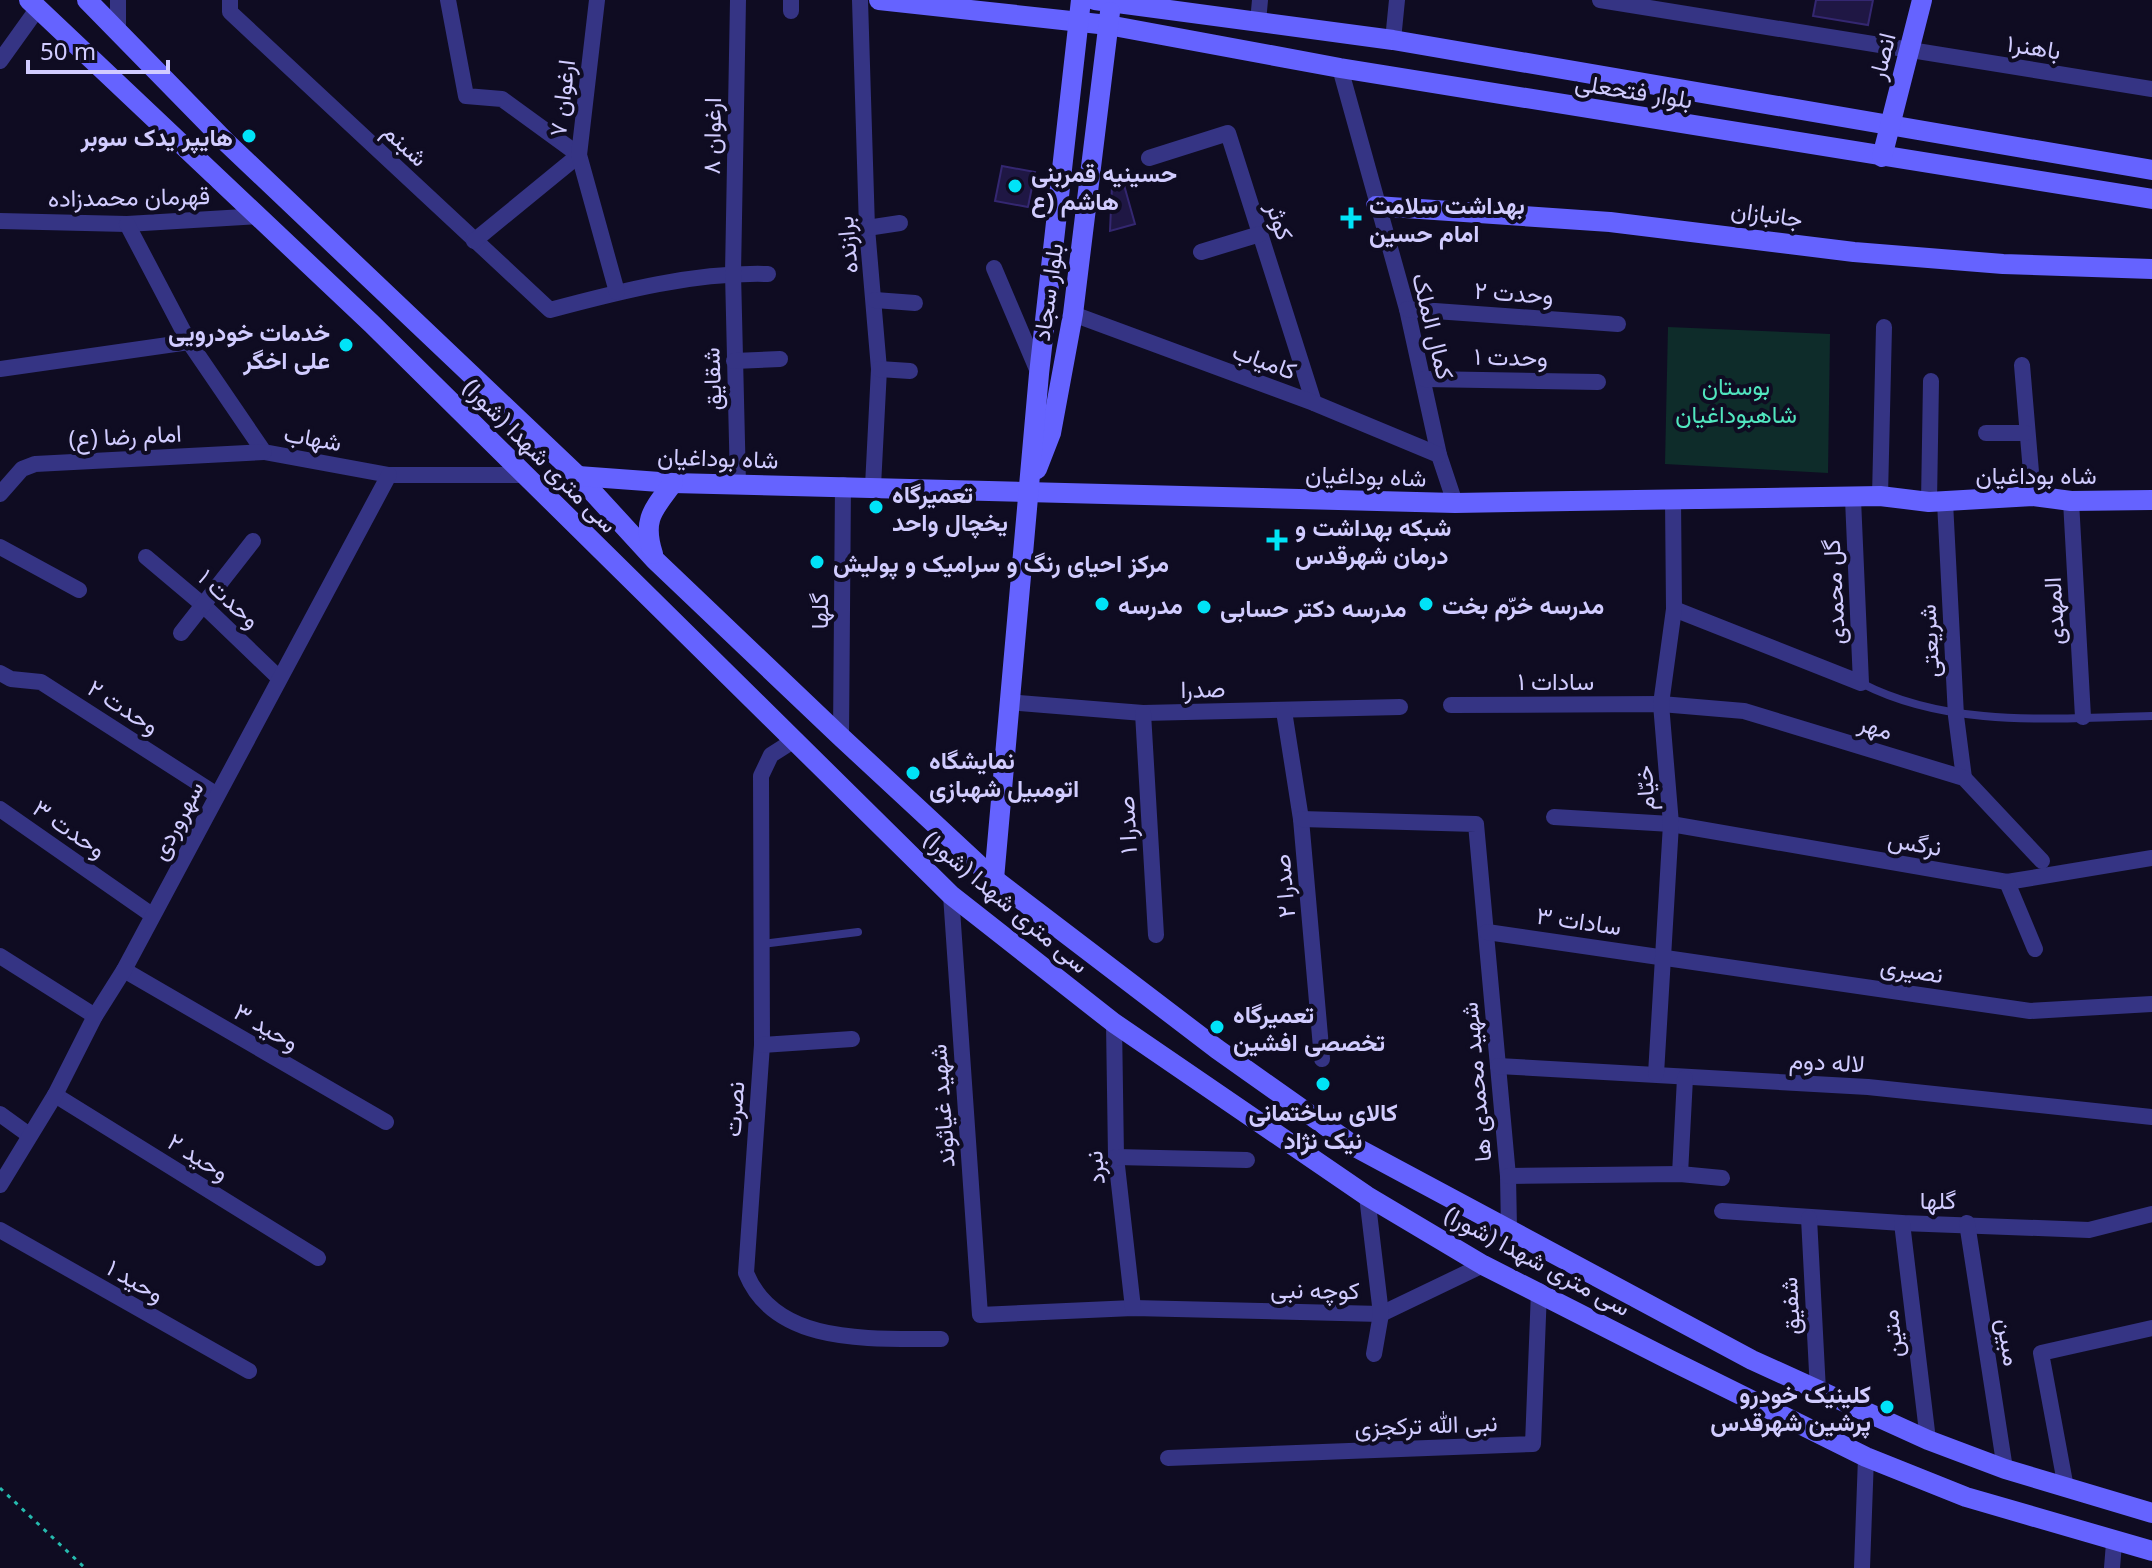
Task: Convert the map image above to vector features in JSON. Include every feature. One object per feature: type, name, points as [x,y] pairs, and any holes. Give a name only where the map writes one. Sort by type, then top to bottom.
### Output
[{"type":"main road","name":"سی متری شهدا (شورا)","points":[[87,0],[226,142],[578,476],[655,560],[841,737],[994,879],[1217,1049],[1357,1148],[1752,1360],[1928,1440],[2005,1469],[2152,1513]]},
{"type":"main road","points":[[879,0],[1078,24]]},
{"type":"main road","name":"بلوار سجاد","points":[[994,879],[1039,374],[1081,0]]},
{"type":"main road","name":"انصار","points":[[1882,157],[1922,0]]},
{"type":"main road","name":"بلوار سجاد","points":[[1029,492],[1051,433],[1073,314],[1108,25],[1106,1]]},
{"type":"main road","name":"بلوار فتحعلی","points":[[1106,1],[1393,40],[2152,170]]},
{"type":"main road","name":"سی متری شهدا (شورا)","points":[[33,4],[372,324],[951,895],[1114,1023],[1367,1196],[1483,1265],[1866,1457],[1966,1497],[2114,1543],[2152,1551]]},
{"type":"main road","name":"بلوار فتحعلی","points":[[1078,24],[1108,25],[1340,68],[2152,199]]},
{"type":"main road","points":[[1063,157],[1089,163]]},
{"type":"main road","name":"جانبازان","points":[[1376,206],[1610,222],[1854,252],[1973,262],[2152,269]]},
{"type":"main road","points":[[372,324],[396,301]]},
{"type":"main road","name":"شاه بوداغیان","points":[[578,476],[673,483],[1455,503],[1853,499],[1880,496],[1937,502],[2033,496],[2071,501],[2152,500]]},
{"type":"main road","points":[[655,560],[646,531],[652,510],[673,483]]},
{"type":"main road","points":[[1198,1079],[1217,1049]]},
{"type":"street","points":[[118,0],[118,29]]},
{"type":"street","points":[[448,0],[466,96],[502,99],[579,155],[474,241]]},
{"type":"street","name":"ارغوان ۷","points":[[597,0],[579,155],[617,292]]},
{"type":"street","name":"ارغوان ۸","points":[[733,273],[738,0]]},
{"type":"street","name":"برازنده","points":[[860,0],[867,228],[879,369],[873,486]]},
{"type":"street","points":[[1258,22],[1260,0]]},
{"type":"street","points":[[1393,40],[1397,0]]},
{"type":"street","name":"باهنر۱","points":[[1600,0],[2152,89]]},
{"type":"street","points":[[0,61],[33,4]]},
{"type":"street","name":"شبنم","points":[[230,6],[550,310],[617,292]]},
{"type":"street","name":"کمال الملک","points":[[1340,68],[1407,309],[1439,455],[1455,503]]},
{"type":"street","name":"کوثر","points":[[1149,158],[1228,133],[1314,403]]},
{"type":"street","name":"قهرمان محمدزاده","points":[[0,221],[127,224],[259,216]]},
{"type":"street","points":[[867,228],[900,223]]},
{"type":"street","name":"شهاب","points":[[127,224],[189,342],[264,452],[389,475],[524,475]]},
{"type":"street","points":[[1201,252],[1260,234]]},
{"type":"street","points":[[994,268],[1039,374]]},
{"type":"street","points":[[617,292],[733,273],[768,274]]},
{"type":"street","name":"شقایق","points":[[733,273],[738,484]]},
{"type":"street","points":[[875,300],[915,303]]},
{"type":"street","name":"وحدت ۲","points":[[1407,309],[1618,324]]},
{"type":"street","name":"کامیاب","points":[[1073,314],[1314,403],[1439,455]]},
{"type":"street","points":[[1880,496],[1884,327]]},
{"type":"street","points":[[0,369],[189,342]]},
{"type":"street","points":[[734,361],[780,359]]},
{"type":"street","points":[[2022,365],[2025,433],[2033,496]]},
{"type":"street","points":[[879,369],[910,371]]},
{"type":"street","name":"وحدت ۱","points":[[1424,379],[1598,382]]},
{"type":"street","name":"شریعتی","points":[[1931,381],[1937,502],[1964,778]]},
{"type":"street","points":[[1986,433],[2025,433]]},
{"type":"street","name":"امام رضا (ع)","points":[[0,494],[22,469],[35,464],[264,452]]},
{"type":"street","name":"سهروردی","points":[[0,1185],[55,1095],[95,1016],[124,970],[389,475]]},
{"type":"street","name":"گلها","points":[[841,737],[843,485]]},
{"type":"street","name":"خیّام","points":[[1656,1074],[1671,824],[1661,704],[1674,609],[1673,499]]},
{"type":"street","name":"گل محمدی","points":[[1853,499],[1861,683]]},
{"type":"street","name":"المهدی","points":[[2071,501],[2083,717]]},
{"type":"street","points":[[181,633],[253,541]]},
{"type":"street","points":[[0,547],[79,590]]},
{"type":"street","name":"وحدت ۱","points":[[146,557],[203,605],[279,678]]},
{"type":"street","points":[[1674,609],[1861,683]]},
{"type":"street","name":"وحدت ۲","points":[[0,673],[11,679],[41,682],[217,795]]},
{"type":"street","name":"صدرا","points":[[1008,702],[1143,713],[1400,707]]},
{"type":"street","name":"سادات ۱","points":[[1451,705],[1661,704]]},
{"type":"street","name":"مهر","points":[[1661,704],[1744,711],[1964,778],[2042,861]]},
{"type":"street","name":"صدرا ۲","points":[[1284,711],[1301,819],[1322,1059]]},
{"type":"street","name":"صدرا ۱","points":[[1143,713],[1156,935]]},
{"type":"street","name":"نصرت","points":[[793,741],[771,755],[761,776],[762,1045],[746,1273],[754,1292],[766,1308],[790,1320],[843,1337],[941,1339]]},
{"type":"street","name":"وحدت ۳","points":[[0,809],[152,915]]},
{"type":"street","name":"نرگس","points":[[1554,817],[1671,824],[2007,882],[2152,858]]},
{"type":"street","name":"شهید محمدی ها","points":[[1301,819],[1476,824],[1508,1176],[1509,1229]]},
{"type":"street","points":[[2007,882],[2035,949]]},
{"type":"street","name":"شهید غیاثوند","points":[[951,895],[980,1315]]},
{"type":"street","name":"سادات ۳","points":[[1487,932],[1665,957]]},
{"type":"street","points":[[0,956],[95,1016]]},
{"type":"street","name":"نصیری","points":[[1665,957],[2030,1011],[2152,1004]]},
{"type":"street","name":"وحید ۳","points":[[124,970],[386,1122]]},
{"type":"street","name":"نبرد","points":[[1114,1023],[1116,1157],[1133,1308]]},
{"type":"street","points":[[762,1045],[852,1039]]},
{"type":"street","name":"لاله دوم","points":[[1498,1066],[1868,1087],[2152,1117]]},
{"type":"street","points":[[1680,1174],[1685,1078]]},
{"type":"street","name":"وحید ۲","points":[[55,1095],[318,1258]]},
{"type":"street","points":[[0,1114],[29,1135]]},
{"type":"street","points":[[1116,1157],[1247,1160]]},
{"type":"street","points":[[1508,1176],[1680,1174],[1722,1178]]},
{"type":"street","points":[[1367,1196],[1381,1314],[1374,1354]]},
{"type":"street","name":"گلها","points":[[1722,1211],[1902,1223],[1967,1223],[2089,1230],[2152,1214]]},
{"type":"street","name":"شفیق","points":[[1809,1218],[1818,1391]]},
{"type":"street","name":"متین","points":[[1902,1223],[1928,1440]]},
{"type":"street","name":"مبین","points":[[1967,1223],[2005,1469]]},
{"type":"street","name":"وحید ۱","points":[[0,1230],[249,1371]]},
{"type":"street","name":"کوچه نبی","points":[[980,1315],[1133,1308],[1381,1314],[1483,1265]]},
{"type":"street","name":"نبی الله ترکجزی","points":[[1168,1458],[1533,1444],[1539,1291]]},
{"type":"street","points":[[2066,1488],[2041,1353],[2152,1328]]},
{"type":"street","points":[[1862,1568],[1866,1457]]},
{"type":"street","points":[[2112,1568],[2114,1543]]},
{"type":"lane","points":[[1861,683],[1891,699],[1956,716],[2152,716]]},
{"type":"lane","points":[[762,944],[858,932]]},
{"type":"path","points":[[0,1488],[85,1568]]},
{"type":"green space","name":"بوستان شاهبوداغیان","points":[[1668,327],[1830,334],[1828,473],[1665,464]]},
{"type":"building","points":[[1816,0],[1873,0],[1868,25],[1813,16]]},
{"type":"building","name":"حسینیه قمربنی هاشم (ع","points":[[1002,166],[1035,172],[1028,207],[995,201]]},
{"type":"building","points":[[1124,185],[1135,224],[1110,231],[1112,186]]},
{"type":"place","name":"هایپر یدک سوبر","points":[[249,136]]},
{"type":"place","name":"حسینیه قمربنی هاشم (ع","points":[[1015,186]]},
{"type":"place","name":"بهداشت سلامت امام حسین","points":[[1351,218]]},
{"type":"place","name":"خدمات خودرویی علی اخگر","points":[[346,345]]},
{"type":"place","name":"تعمیرگاه یخچال واحد","points":[[876,507]]},
{"type":"place","name":"شبکه بهداشت و درمان شهرقدس","points":[[1277,540]]},
{"type":"place","name":"مرکز احیای رنگ و سرامیک و پولیش","points":[[817,562]]},
{"type":"place","name":"مدرسه","points":[[1102,604]]},
{"type":"place","name":"مدرسه خرّم بخت","points":[[1426,604]]},
{"type":"place","name":"مدرسه دکتر حسابی","points":[[1204,607]]},
{"type":"place","name":"نمایشگاه اتومبیل شهبازی","points":[[913,773]]},
{"type":"place","name":"تعمیرگاه تخصصی افشین","points":[[1217,1027]]},
{"type":"place","name":"کالای ساختمانی نیک نژاد","points":[[1323,1084]]},
{"type":"place","name":"کلینیک خودرو پرشین شهرقدس","points":[[1887,1407]]}]
